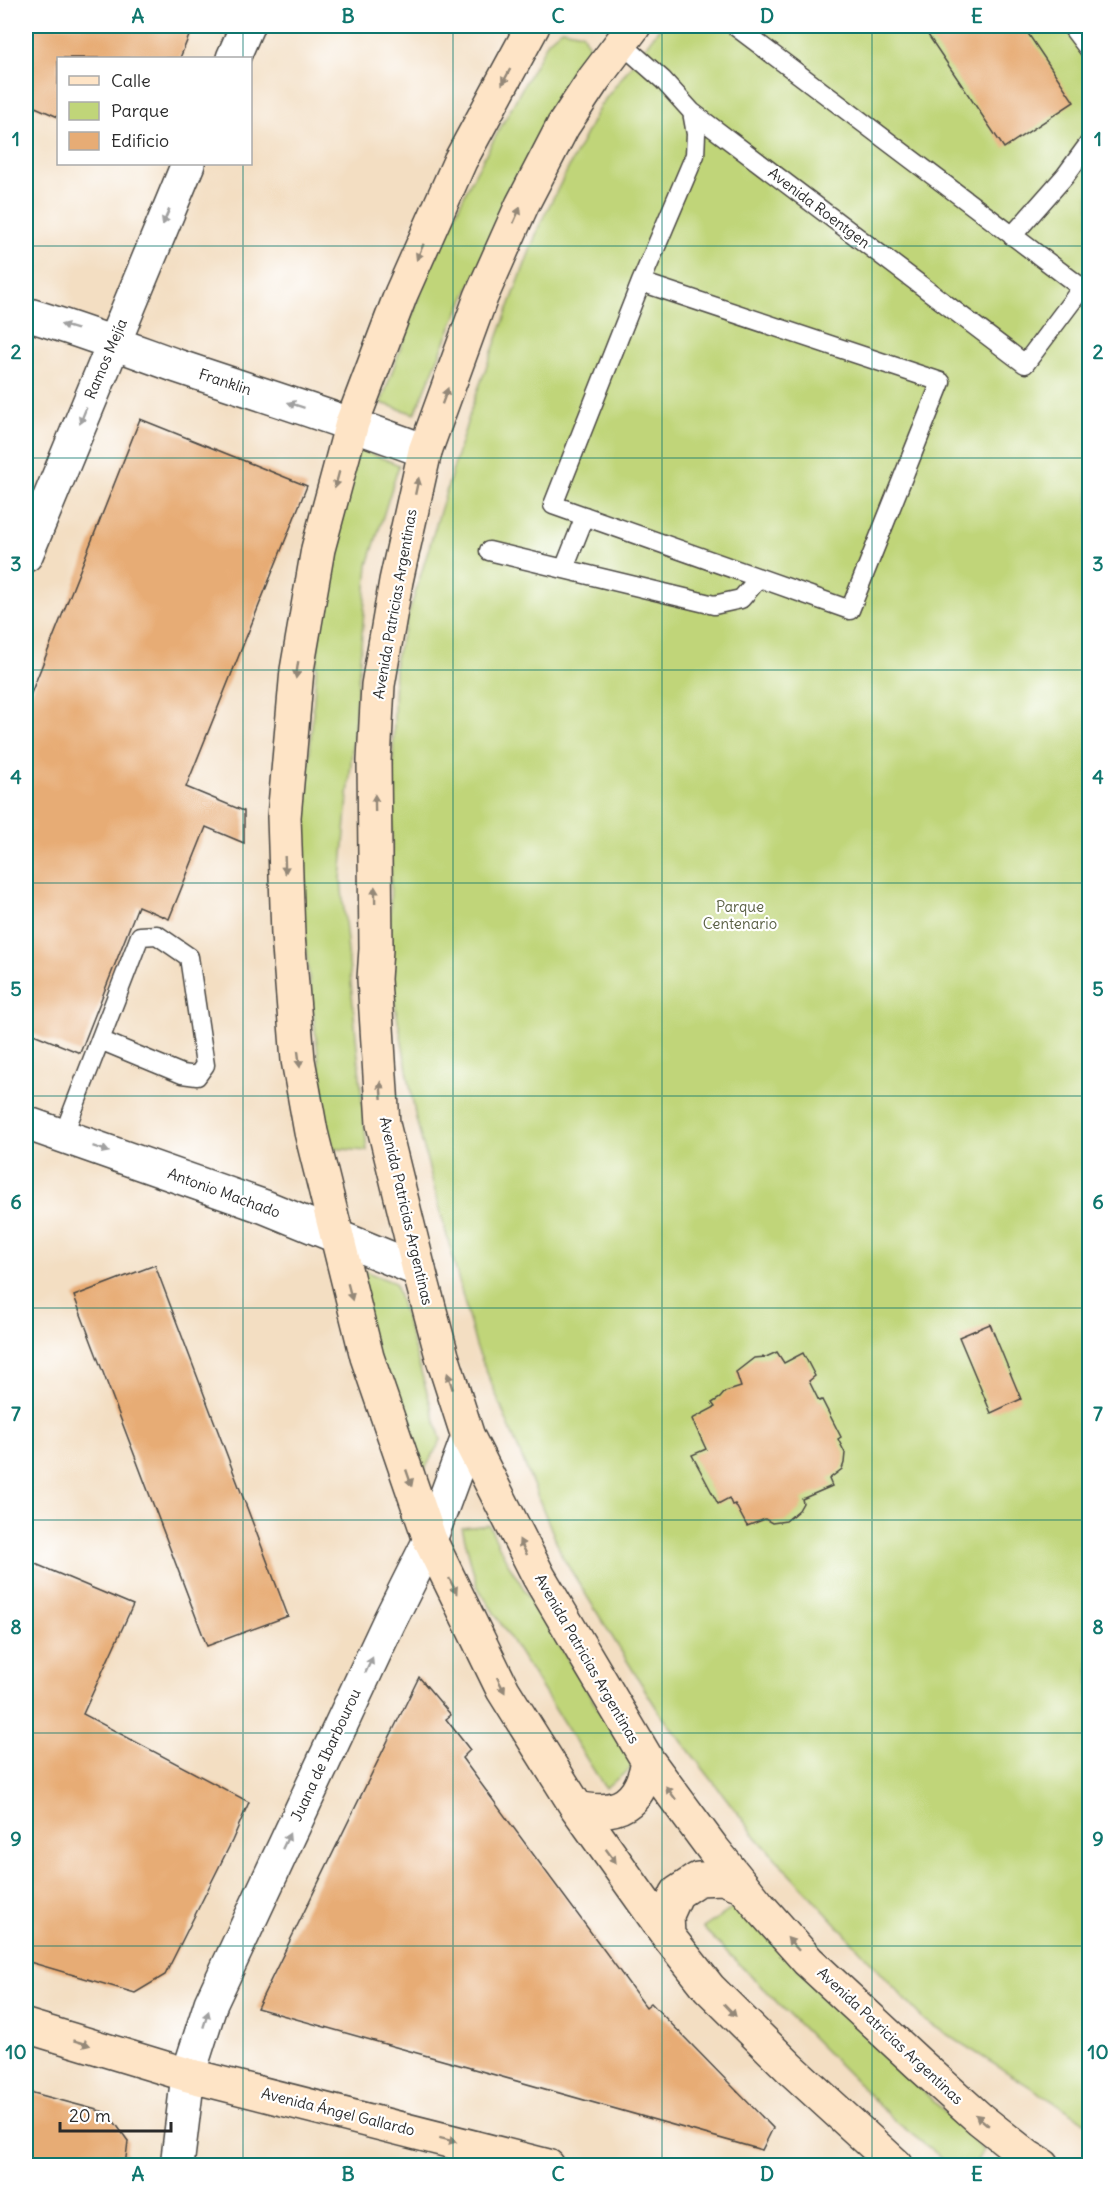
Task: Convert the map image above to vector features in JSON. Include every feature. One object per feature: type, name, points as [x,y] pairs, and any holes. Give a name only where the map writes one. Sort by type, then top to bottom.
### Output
[{"type":"main road","points":[[533,26],[460,161],[401,294],[352,423],[318,549],[297,670],[284,817],[288,935],[298,1060],[310,1132],[367,1357],[430,1540],[503,1690],[577,1808],[668,1936],[709,1988],[751,2031],[897,2166]]},
{"type":"main road","name":"Avenida Patricias Argentinas","points":[[627,34],[562,126],[522,205],[481,297],[424,451],[396,581],[378,686],[374,761],[376,949],[374,979],[383,1124],[442,1356],[468,1437],[539,1577],[648,1761],[741,1885],[808,1961],[980,2119],[1032,2163]]},
{"type":"main road","points":[[577,1808],[598,1812],[619,1808],[634,1797],[644,1780],[648,1761]]},
{"type":"main road","points":[[668,1936],[667,1915],[677,1893],[698,1879],[723,1878],[741,1885]]},
{"type":"main road","name":"Avenida Ángel Gallardo","points":[[26,2026],[188,2075],[548,2166]]},
{"type":"street","points":[[233,57],[247,26]]},
{"type":"street","name":"Ramos Mejía","points":[[26,555],[188,165]]},
{"type":"street","name":"Franklin","points":[[26,314],[352,423],[424,451]]},
{"type":"street","name":"Antonio Machado","points":[[26,1123],[265,1207],[419,1270]]},
{"type":"street","name":"Juana de Ibarbourou","points":[[177,2166],[188,2075],[211,2003],[389,1622],[430,1540],[468,1437]]},
{"type":"lane","points":[[735,26],[1012,236],[1065,176],[1089,142]]},
{"type":"lane","points":[[1071,26],[1089,51]]},
{"type":"lane","name":"Avenida Roentgen","points":[[627,34],[692,112],[1025,364],[1082,288],[1012,236]]},
{"type":"lane","points":[[641,282],[941,382],[850,610],[553,505],[641,282],[695,155],[696,134],[692,112]]},
{"type":"lane","points":[[564,569],[585,516]]},
{"type":"lane","points":[[489,551],[714,605],[741,599],[759,578]]},
{"type":"lane","points":[[63,1136],[140,936],[157,936],[189,957],[205,1065],[197,1076],[182,1074],[100,1040]]},
{"type":"green space","name":"Parque Centenario","points":[[661,26],[1089,26],[1089,2124],[924,2020],[757,1838],[659,1712],[563,1558],[476,1346],[416,1119],[389,971],[395,659],[474,400],[540,224],[600,106]]},
{"type":"green space","points":[[562,29],[582,33],[592,52],[559,101],[454,320],[415,414],[381,403],[426,276],[470,183],[548,41]]},
{"type":"green space","points":[[352,446],[399,465],[368,565],[341,879],[367,1151],[329,1148],[299,891],[323,581]]},
{"type":"green space","points":[[344,1263],[395,1283],[441,1440],[421,1476]]},
{"type":"green space","points":[[489,1525],[506,1560],[634,1766],[605,1788],[477,1586],[462,1528]]},
{"type":"green space","points":[[736,1906],[983,2150],[975,2165],[951,2165],[895,2121],[703,1928]]},
{"type":"building","points":[[26,26],[193,26],[180,57],[57,57],[57,117],[26,103]]},
{"type":"building","points":[[922,26],[1023,26],[1074,102],[1004,148]]},
{"type":"building","points":[[140,419],[307,486],[186,787],[244,811],[244,843],[206,827],[169,919],[138,906],[80,1053],[26,1031],[26,706]]},
{"type":"building","points":[[155,1265],[288,1616],[207,1646],[74,1296]]},
{"type":"building","points":[[990,1324],[1021,1399],[991,1413],[959,1337]]},
{"type":"building","points":[[777,1352],[784,1363],[803,1353],[815,1376],[809,1381],[819,1401],[822,1400],[841,1437],[838,1439],[845,1453],[844,1463],[842,1469],[829,1479],[832,1486],[802,1499],[803,1503],[799,1510],[786,1521],[772,1523],[765,1519],[747,1526],[735,1504],[732,1505],[729,1498],[718,1504],[692,1455],[706,1449],[692,1419],[715,1407],[712,1403],[725,1392],[741,1387],[736,1372],[754,1358],[766,1357]]},
{"type":"building","points":[[26,1560],[133,1605],[83,1714],[249,1802],[165,1975],[135,1993],[26,1961]]},
{"type":"building","points":[[419,1677],[451,1715],[446,1719],[470,1750],[462,1758],[646,2007],[651,2003],[773,2128],[762,2150],[257,2008]]},
{"type":"building","points":[[26,2091],[108,2113],[128,2141],[125,2166],[26,2166]]}]
